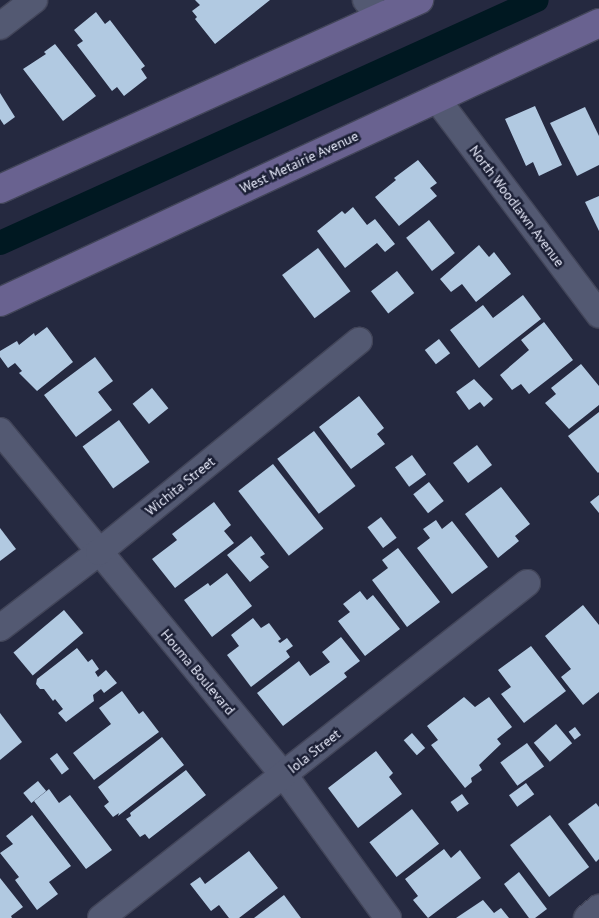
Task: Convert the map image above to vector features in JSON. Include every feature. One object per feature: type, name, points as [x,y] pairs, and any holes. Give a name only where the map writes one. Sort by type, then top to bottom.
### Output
[{"type":"main road","points":[[0,189],[373,9],[419,0]]},
{"type":"main road","name":"West Metairie Avenue","points":[[0,302],[599,23]]},
{"type":"street","points":[[0,26],[34,0]]},
{"type":"street","name":"North Woodlawn Avenue","points":[[436,98],[599,314]]},
{"type":"street","name":"Wichita Street","points":[[0,628],[99,552],[359,341]]},
{"type":"street","name":"Houma Boulevard","points":[[0,431],[284,775],[388,918]]},
{"type":"street","name":"Iola Street","points":[[102,918],[527,583]]},
{"type":"street","points":[[587,918],[599,908]]},
{"type":"building","points":[[195,0],[270,0],[215,44],[195,19],[197,17],[192,11],[200,5]]},
{"type":"building","points":[[96,12],[105,24],[110,20],[145,66],[141,69],[147,78],[124,96],[117,87],[112,91],[77,45],[83,41],[74,30]]},
{"type":"building","points":[[55,44],[96,96],[63,121],[23,69],[46,54],[44,52]]},
{"type":"building","points":[[0,93],[15,117],[4,125],[0,119]]},
{"type":"building","points":[[535,106],[562,165],[539,176],[533,162],[526,166],[505,119]]},
{"type":"building","points":[[585,107],[599,136],[599,165],[577,176],[550,123]]},
{"type":"building","points":[[418,160],[437,183],[430,188],[437,196],[399,226],[375,197],[396,180],[394,178]]},
{"type":"building","points":[[599,196],[599,231],[585,202]]},
{"type":"building","points":[[353,207],[367,225],[375,219],[395,244],[385,252],[377,243],[345,268],[317,231],[342,211],[345,214]]},
{"type":"building","points":[[429,220],[455,253],[432,271],[406,238]]},
{"type":"building","points":[[479,245],[489,257],[494,252],[511,274],[476,302],[462,284],[451,292],[440,279]]},
{"type":"building","points":[[318,248],[350,291],[315,318],[282,275]]},
{"type":"building","points":[[397,271],[414,293],[388,313],[371,291]]},
{"type":"building","points":[[523,295],[541,319],[479,368],[450,330],[483,305],[493,318]]},
{"type":"building","points":[[544,322],[573,360],[529,394],[521,384],[512,390],[500,375],[529,350],[521,340]]},
{"type":"building","points":[[47,327],[73,362],[37,391],[19,373],[22,371],[15,363],[8,368],[0,357],[0,351],[17,341],[19,345],[34,333],[35,336]]},
{"type":"building","points":[[439,339],[450,353],[436,364],[425,350]]},
{"type":"building","points":[[95,357],[113,381],[98,392],[112,410],[76,437],[44,395]]},
{"type":"building","points":[[581,364],[599,386],[599,405],[569,429],[545,403],[556,394],[551,388]]},
{"type":"building","points":[[474,379],[493,399],[484,407],[480,402],[469,410],[456,392]]},
{"type":"building","points":[[152,388],[168,408],[149,424],[133,404]]},
{"type":"building","points":[[359,396],[384,428],[377,434],[385,444],[351,469],[319,427]]},
{"type":"building","points":[[599,412],[599,472],[598,473],[568,436]]},
{"type":"building","points":[[119,420],[150,462],[113,489],[83,446]]},
{"type":"building","points":[[314,431],[356,486],[319,514],[277,459]]},
{"type":"building","points":[[477,445],[492,465],[468,483],[453,463]]},
{"type":"building","points":[[412,455],[426,474],[409,487],[395,467]]},
{"type":"building","points":[[273,464],[323,529],[289,556],[238,491]]},
{"type":"building","points":[[429,482],[444,501],[428,513],[413,494]]},
{"type":"building","points":[[501,487],[530,524],[515,536],[519,541],[498,558],[465,514]]},
{"type":"building","points":[[599,495],[599,513],[590,502]]},
{"type":"building","points":[[214,502],[231,525],[224,531],[234,543],[175,588],[152,559],[177,540],[172,534]]},
{"type":"building","points":[[381,517],[397,538],[383,548],[367,527]]},
{"type":"building","points":[[436,520],[442,529],[452,521],[488,567],[452,594],[417,548],[430,538],[423,529]]},
{"type":"building","points":[[0,528],[16,549],[0,561]]},
{"type":"building","points":[[251,536],[265,554],[260,557],[269,567],[250,582],[227,555]]},
{"type":"building","points":[[398,548],[440,602],[407,627],[372,580],[388,568],[382,560]]},
{"type":"building","points":[[227,573],[252,606],[212,637],[184,600],[208,583],[210,586]]},
{"type":"building","points":[[360,591],[367,600],[373,595],[400,629],[365,656],[338,621],[350,612],[343,604]]},
{"type":"building","points":[[583,605],[599,625],[599,692],[583,705],[561,677],[571,669],[545,636]]},
{"type":"building","points":[[64,610],[83,633],[33,675],[13,652]]},
{"type":"building","points":[[253,618],[261,628],[269,623],[281,639],[278,641],[280,643],[287,638],[293,646],[286,651],[290,657],[251,687],[227,655],[239,646],[231,635]]},
{"type":"building","points":[[341,637],[360,661],[344,673],[347,677],[283,726],[257,693],[299,661],[310,676],[330,662],[322,652]]},
{"type":"building","points":[[531,646],[566,691],[524,723],[501,694],[511,687],[498,670]]},
{"type":"building","points":[[77,648],[88,662],[92,659],[99,669],[95,672],[98,677],[106,670],[117,683],[104,693],[101,689],[93,695],[94,701],[66,722],[58,713],[63,709],[55,699],[53,701],[44,689],[40,689],[36,684],[37,679]]},
{"type":"building","points":[[122,691],[139,714],[143,711],[159,732],[94,780],[73,753],[111,724],[99,708]]},
{"type":"building","points":[[464,697],[475,707],[489,697],[512,727],[497,739],[501,744],[479,765],[482,770],[471,778],[472,782],[465,788],[431,745],[438,740],[427,726]]},
{"type":"building","points":[[0,713],[22,742],[0,760]]},
{"type":"building","points":[[556,724],[572,743],[550,762],[534,743]]},
{"type":"building","points":[[575,727],[581,735],[575,740],[569,732]]},
{"type":"building","points":[[412,733],[425,748],[417,755],[404,740]]},
{"type":"building","points":[[162,737],[184,765],[118,816],[119,813],[113,817],[104,806],[109,802],[98,787]]},
{"type":"building","points":[[527,743],[544,766],[517,786],[500,762]]},
{"type":"building","points":[[376,751],[393,773],[389,777],[402,794],[358,828],[328,788]]},
{"type":"building","points":[[57,753],[69,769],[62,774],[50,758]]},
{"type":"building","points":[[186,770],[206,795],[149,839],[145,834],[140,837],[126,819],[131,816],[130,813]]},
{"type":"building","points":[[38,781],[46,791],[31,803],[23,793]]},
{"type":"building","points":[[526,783],[534,794],[517,807],[509,795]]},
{"type":"building","points":[[49,789],[59,803],[70,795],[112,850],[86,869],[34,801]]},
{"type":"building","points":[[462,794],[469,804],[457,812],[451,802]]},
{"type":"building","points":[[596,803],[599,807],[599,859],[596,862],[568,824]]},
{"type":"building","points":[[412,809],[439,844],[397,877],[369,842]]},
{"type":"building","points":[[32,815],[71,866],[49,882],[58,894],[37,910],[15,880],[19,877],[0,853],[13,844],[6,836]]},
{"type":"building","points":[[550,815],[589,867],[549,897],[510,845]]},
{"type":"building","points":[[444,849],[451,858],[460,850],[481,878],[428,918],[413,900],[418,896],[405,879]]},
{"type":"building","points":[[249,851],[278,888],[239,918],[229,918],[219,905],[211,911],[190,884],[200,877],[205,884]]},
{"type":"building","points":[[519,872],[547,909],[535,918],[529,918],[504,884]]},
{"type":"building","points":[[0,878],[23,907],[11,916],[12,918],[0,918]]},
{"type":"building","points":[[284,895],[301,918],[254,918]]},
{"type":"building","points":[[483,900],[494,913],[501,908],[509,918],[456,918]]},
{"type":"waterway","points":[[0,243],[537,0]]}]
